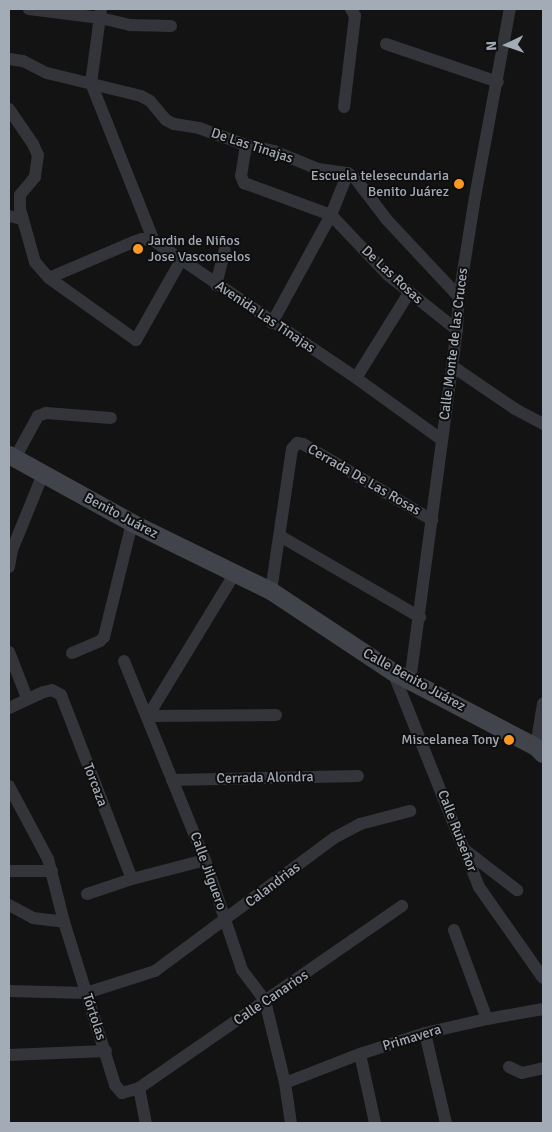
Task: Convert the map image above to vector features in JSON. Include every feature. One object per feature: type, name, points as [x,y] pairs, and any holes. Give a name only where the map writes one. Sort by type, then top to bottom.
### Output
[{"type":"street","points":[[29,9],[101,13],[130,25],[171,26]]},
{"type":"street","points":[[344,107],[355,16],[351,9]]},
{"type":"street","name":"Calle Monte de las Cruces","points":[[410,681],[457,330],[459,297],[474,197],[498,82],[510,9]]},
{"type":"street","points":[[50,278],[133,242],[142,240],[154,241],[91,83],[101,13]]},
{"type":"street","points":[[386,44],[498,82]]},
{"type":"street","name":"De Las Tinajas","points":[[9,59],[23,61],[47,72],[140,96],[150,102],[166,120],[174,124],[199,128],[246,145],[274,151],[318,169],[348,173]]},
{"type":"street","points":[[9,110],[33,144],[38,155],[35,177],[20,195],[22,219],[35,262],[50,278],[136,340],[181,260]]},
{"type":"street","points":[[246,145],[241,173],[242,180],[248,185],[332,215]]},
{"type":"street","points":[[272,323],[332,215],[348,173],[355,178],[387,220],[459,297]]},
{"type":"street","name":"De Las Rosas","points":[[332,215],[388,275],[457,330]]},
{"type":"street","points":[[9,216],[22,219]]},
{"type":"street","name":"Avenida Las Tinajas","points":[[154,241],[272,323],[356,378],[441,439]]},
{"type":"street","points":[[216,285],[225,250]]},
{"type":"street","points":[[356,378],[409,293]]},
{"type":"street","points":[[452,366],[515,410],[543,424]]},
{"type":"street","points":[[12,456],[38,416],[46,413],[111,418]]},
{"type":"street","name":"Cerrada De Las Rosas","points":[[271,591],[292,449],[298,443],[303,444],[432,520]]},
{"type":"street","name":"Benito Juárez","points":[[12,456],[132,523],[235,573]]},
{"type":"street","points":[[9,567],[12,550],[43,474]]},
{"type":"street","points":[[72,653],[100,641],[104,637],[132,523]]},
{"type":"street","points":[[280,536],[420,617]]},
{"type":"street","points":[[148,716],[235,573]]},
{"type":"street","name":"Calle Benito Juárez","points":[[235,573],[271,591],[393,672],[540,750]]},
{"type":"street","points":[[9,658],[27,698],[9,708]]},
{"type":"street","name":"Calle Jilguero","points":[[124,661],[148,716],[152,734],[205,860],[242,970],[265,1001],[285,1082],[291,1123]]},
{"type":"street","name":"Calle Ruiseñor","points":[[393,672],[479,887],[543,978]]},
{"type":"street","name":"Torcaza","points":[[27,698],[44,692],[57,692],[61,695],[132,879]]},
{"type":"street","points":[[540,750],[543,704]]},
{"type":"street","points":[[148,716],[276,714]]},
{"type":"street","name":"Cerrada Alondra","points":[[172,780],[358,776]]},
{"type":"street","name":"Tórtolas","points":[[9,786],[52,870],[64,922],[106,1051],[115,1085],[119,1092],[139,1088]]},
{"type":"street","name":"Calandrias","points":[[9,991],[86,993],[155,971],[334,838],[360,824],[410,811]]},
{"type":"street","points":[[465,850],[517,890]]},
{"type":"street","points":[[87,894],[132,879],[205,860]]},
{"type":"street","points":[[9,871],[52,870]]},
{"type":"street","points":[[9,905],[33,918],[64,922]]},
{"type":"street","name":"Calle Canarios","points":[[139,1088],[402,906]]},
{"type":"street","points":[[454,930],[487,1019]]},
{"type":"street","name":"Primavera","points":[[285,1082],[360,1054],[425,1033],[543,1009]]},
{"type":"street","points":[[425,1033],[446,1123]]},
{"type":"street","points":[[9,1055],[106,1051]]},
{"type":"street","points":[[360,1054],[375,1123]]},
{"type":"street","points":[[509,1067],[522,1072],[543,1068]]},
{"type":"street","points":[[139,1088],[146,1123]]},
{"type":"place","name":"Escuela telesecundaria Benito Juárez","points":[[459,184]]},
{"type":"place","name":"Jardin de Niños Jose Vasconselos","points":[[138,249]]},
{"type":"place","name":"Miscelanea Tony","points":[[509,740]]}]
